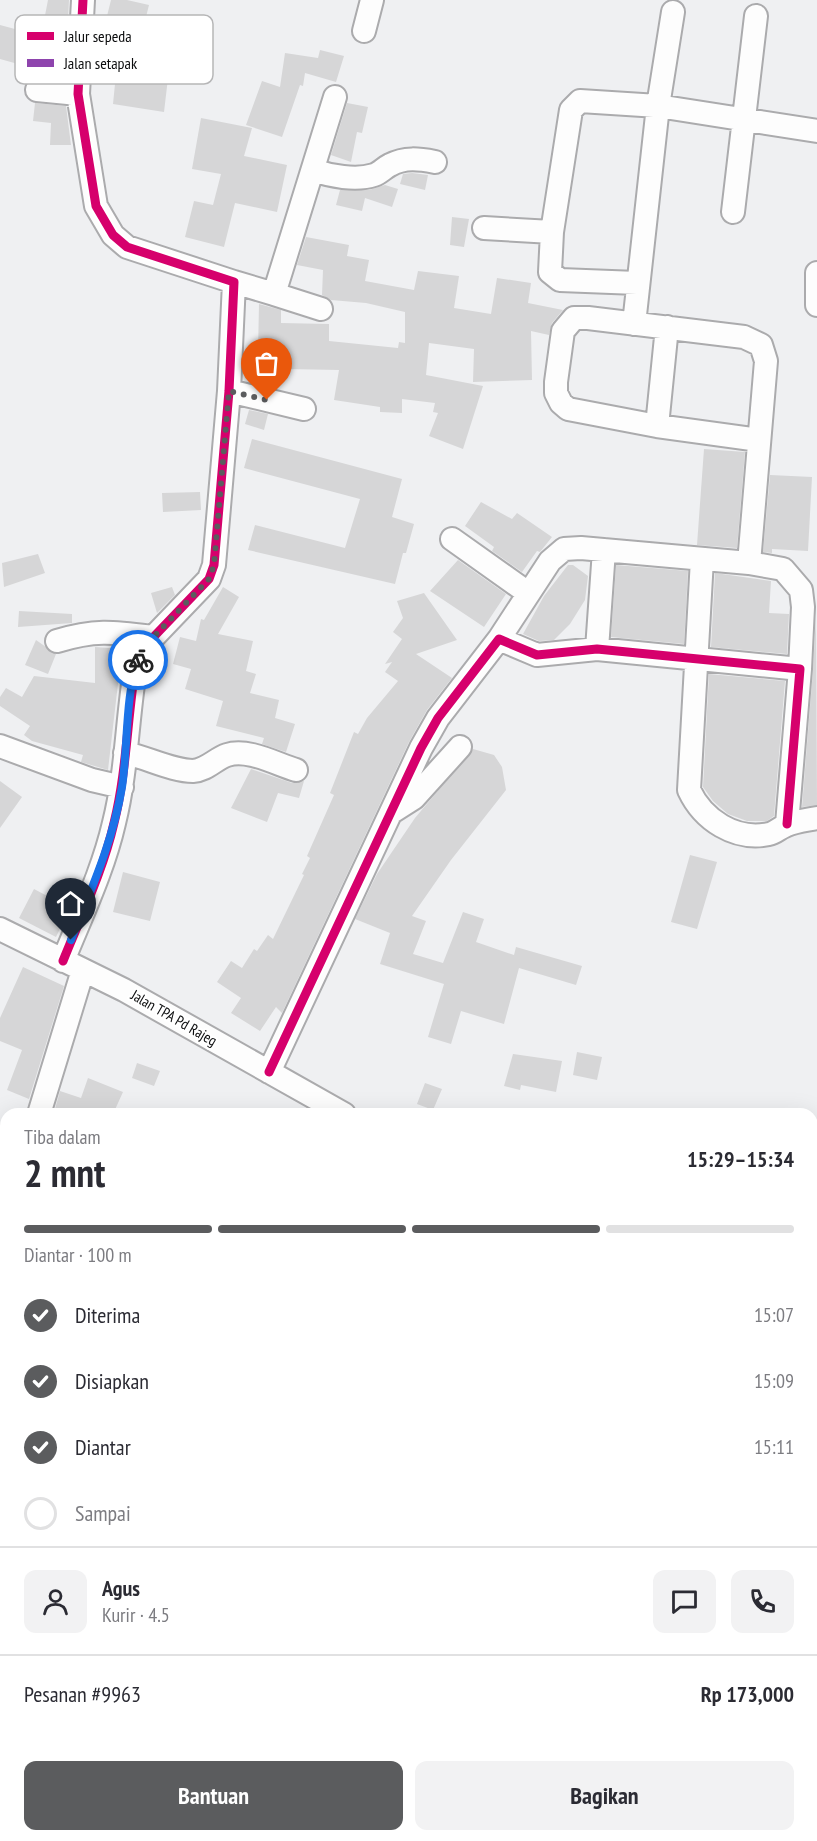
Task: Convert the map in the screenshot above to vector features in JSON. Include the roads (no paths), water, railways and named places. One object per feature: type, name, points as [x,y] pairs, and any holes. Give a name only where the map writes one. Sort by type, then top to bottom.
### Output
[{"type":"street","points":[[82,15],[83,0]]},
{"type":"street","points":[[364,31],[372,0]]},
{"type":"street","points":[[634,324],[658,106],[673,12]]},
{"type":"street","points":[[733,212],[756,16]]},
{"type":"street","points":[[79,84],[78,94],[96,206],[112,235],[127,247],[321,309]]},
{"type":"street","points":[[37,90],[78,94]]},
{"type":"street","points":[[274,294],[334,97]]},
{"type":"street","points":[[637,283],[570,281],[553,276],[549,267],[552,232],[571,110],[575,103],[580,101],[658,106],[817,131]]},
{"type":"street","points":[[313,170],[329,175],[357,177],[373,175],[389,165],[413,158],[435,162]]},
{"type":"street","points":[[484,228],[552,232]]},
{"type":"street","points":[[817,273],[815,295],[817,305]]},
{"type":"street","points":[[40,1108],[73,966],[106,854],[122,787],[136,664],[142,649],[202,587],[215,555],[229,391],[234,282]]},
{"type":"street","points":[[749,563],[766,361],[761,345],[744,337],[588,318],[574,318],[563,331],[556,393],[561,404],[568,409],[657,426],[759,440]]},
{"type":"street","points":[[657,426],[666,327]]},
{"type":"street","points":[[229,391],[304,409]]},
{"type":"street","points":[[453,539],[528,593]]},
{"type":"street","points":[[268,1072],[438,718],[499,639],[550,561],[564,549],[604,550],[749,563],[783,569],[801,590],[805,681],[787,825]]},
{"type":"street","points":[[597,649],[604,550]]},
{"type":"street","points":[[702,559],[689,790],[696,804],[715,823],[736,833],[755,836],[771,834],[787,825],[817,818]]},
{"type":"street","points":[[57,641],[84,632],[106,631],[153,637]]},
{"type":"street","points":[[499,639],[537,655],[597,649],[696,658],[805,681]]},
{"type":"street","points":[[0,746],[92,780],[122,787]]},
{"type":"street","points":[[392,812],[414,798],[460,747]]},
{"type":"street","points":[[125,753],[190,771],[203,769],[226,755],[237,754],[258,757],[296,770]]},
{"type":"street","name":"Jalan TPA Pd Rajeg","points":[[0,929],[134,995],[334,1108]]}]
